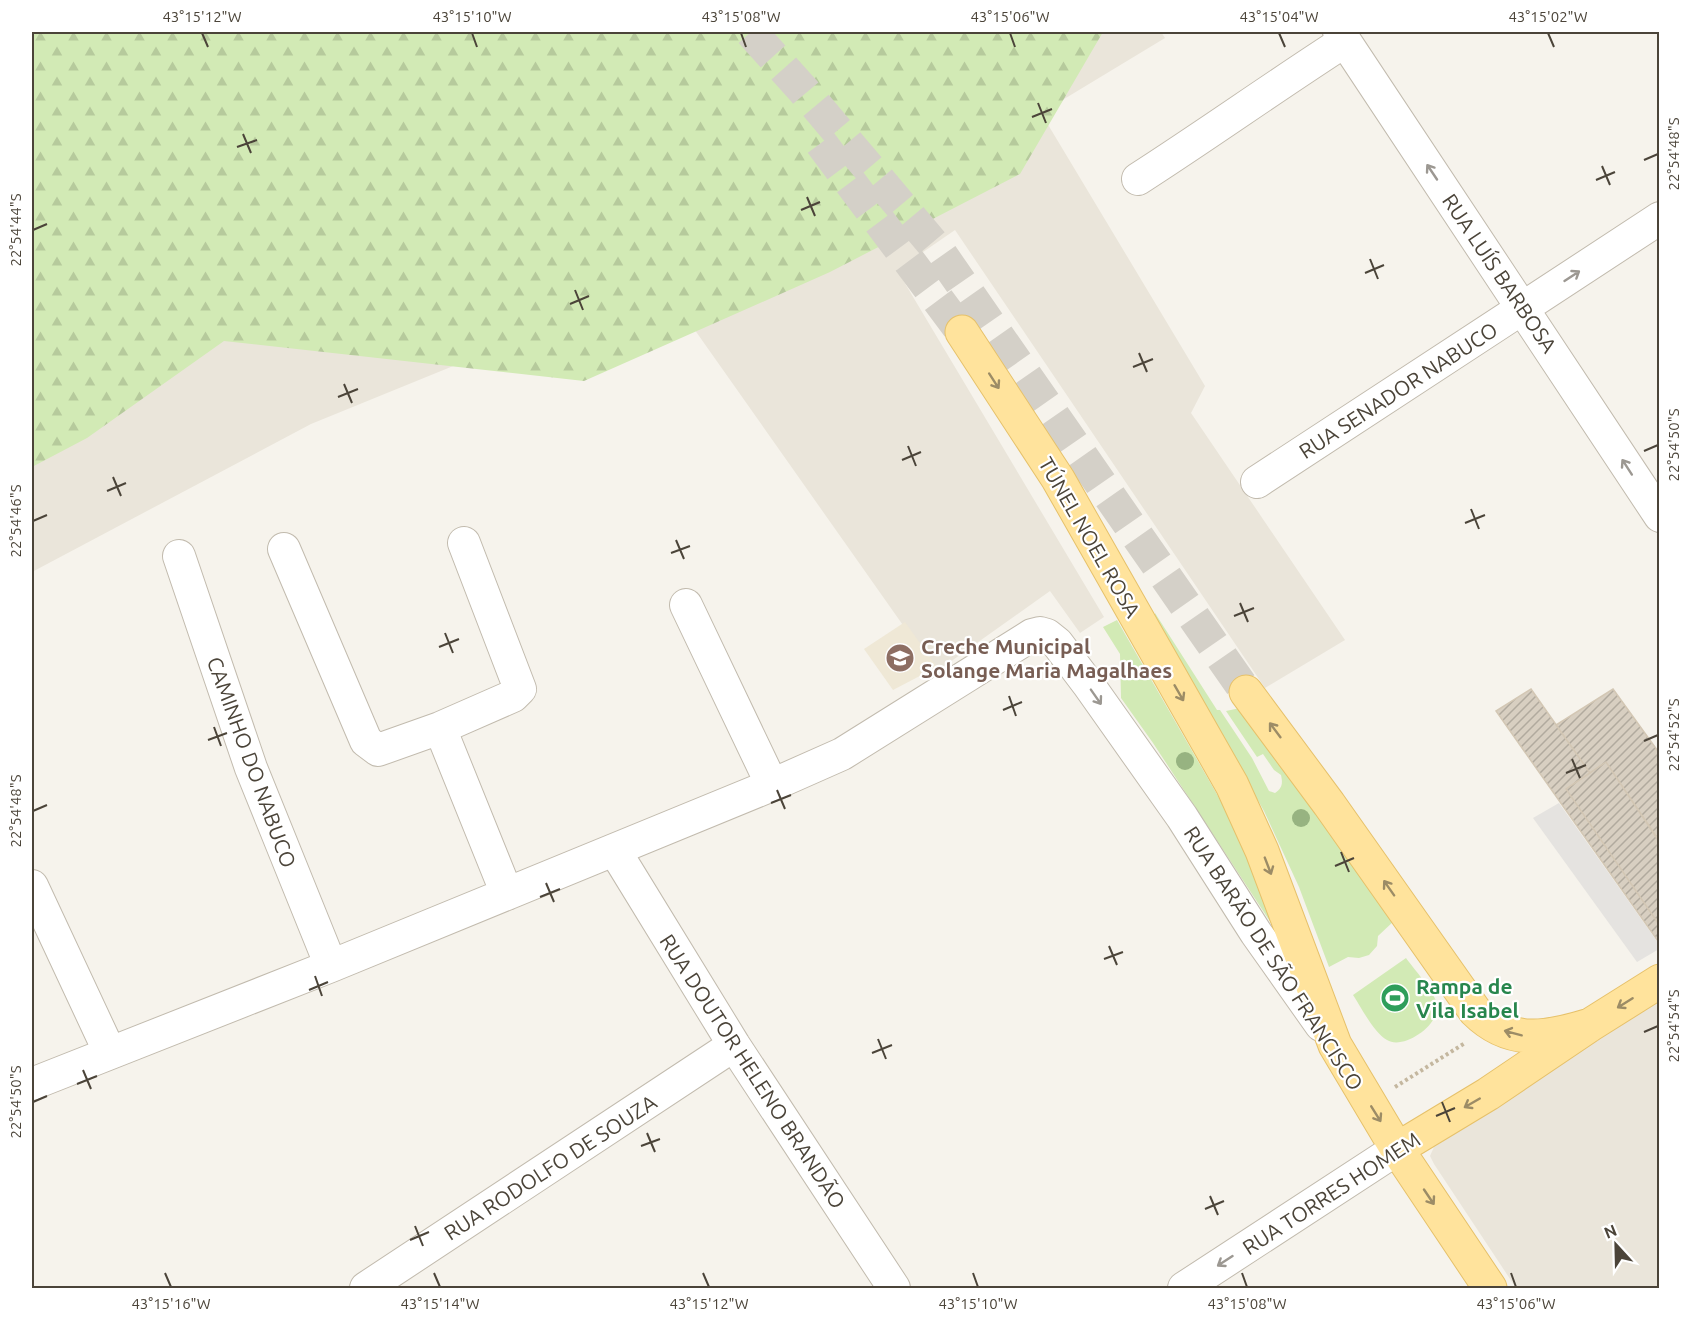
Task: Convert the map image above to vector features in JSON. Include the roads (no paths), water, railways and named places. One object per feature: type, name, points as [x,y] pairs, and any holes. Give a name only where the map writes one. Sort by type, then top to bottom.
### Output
[{"type":"main road","name":"TÚNEL NOEL ROSA","points":[[962,332],[1058,479],[1232,785],[1262,851],[1335,1046]]},
{"type":"main road","points":[[1246,692],[1329,804],[1475,1011],[1486,1023],[1517,1035],[1530,1037],[1559,1035],[1590,1024]]},
{"type":"main road","name":"RUA TORRES HOMEM","points":[[1397,1149],[1488,1094],[1590,1024],[1659,981]]},
{"type":"main road","name":"RUA BARÃO DE SÃO FRANCISCO","points":[[1335,1046],[1397,1149],[1490,1288]]},
{"type":"street","points":[[1138,179],[1192,144],[1342,36]]},
{"type":"street","name":"RUA LUÍS BARBOSA","points":[[1342,36],[1659,516]]},
{"type":"street","name":"RUA SENADOR NABUCO","points":[[1257,482],[1659,218]]},
{"type":"street","points":[[284,549],[366,741],[378,750],[440,728],[513,696],[520,689],[464,543]]},
{"type":"street","name":"CAMINHO DO NABUCO","points":[[179,556],[251,768],[331,966]]},
{"type":"street","points":[[32,1084],[331,966],[772,785],[686,605]]},
{"type":"street","name":"RUA BARÃO DE SÃO FRANCISCO","points":[[772,785],[842,754],[1032,635],[1040,633],[1047,635],[1057,643],[1088,684],[1182,817],[1256,933],[1335,1046]]},
{"type":"street","points":[[440,728],[507,894]]},
{"type":"street","name":"RUA DOUTOR HELENO BRANDÃO","points":[[615,851],[734,1045],[894,1288]]},
{"type":"street","points":[[32,886],[110,1053]]},
{"type":"street","name":"RUA RODOLFO DE SOUZA","points":[[366,1288],[734,1045]]},
{"type":"street","name":"RUA TORRES HOMEM","points":[[1184,1288],[1397,1149]]},
{"type":"tunnel","points":[[751,32],[804,91],[938,250],[1246,692]]},
{"type":"tunnel","points":[[821,143],[962,332]]},
{"type":"place","name":"Creche Municipal Solange Maria Magalhaes","points":[[900,658]]},
{"type":"place","name":"Rampa de Vila Isabel","points":[[1395,998]]}]
